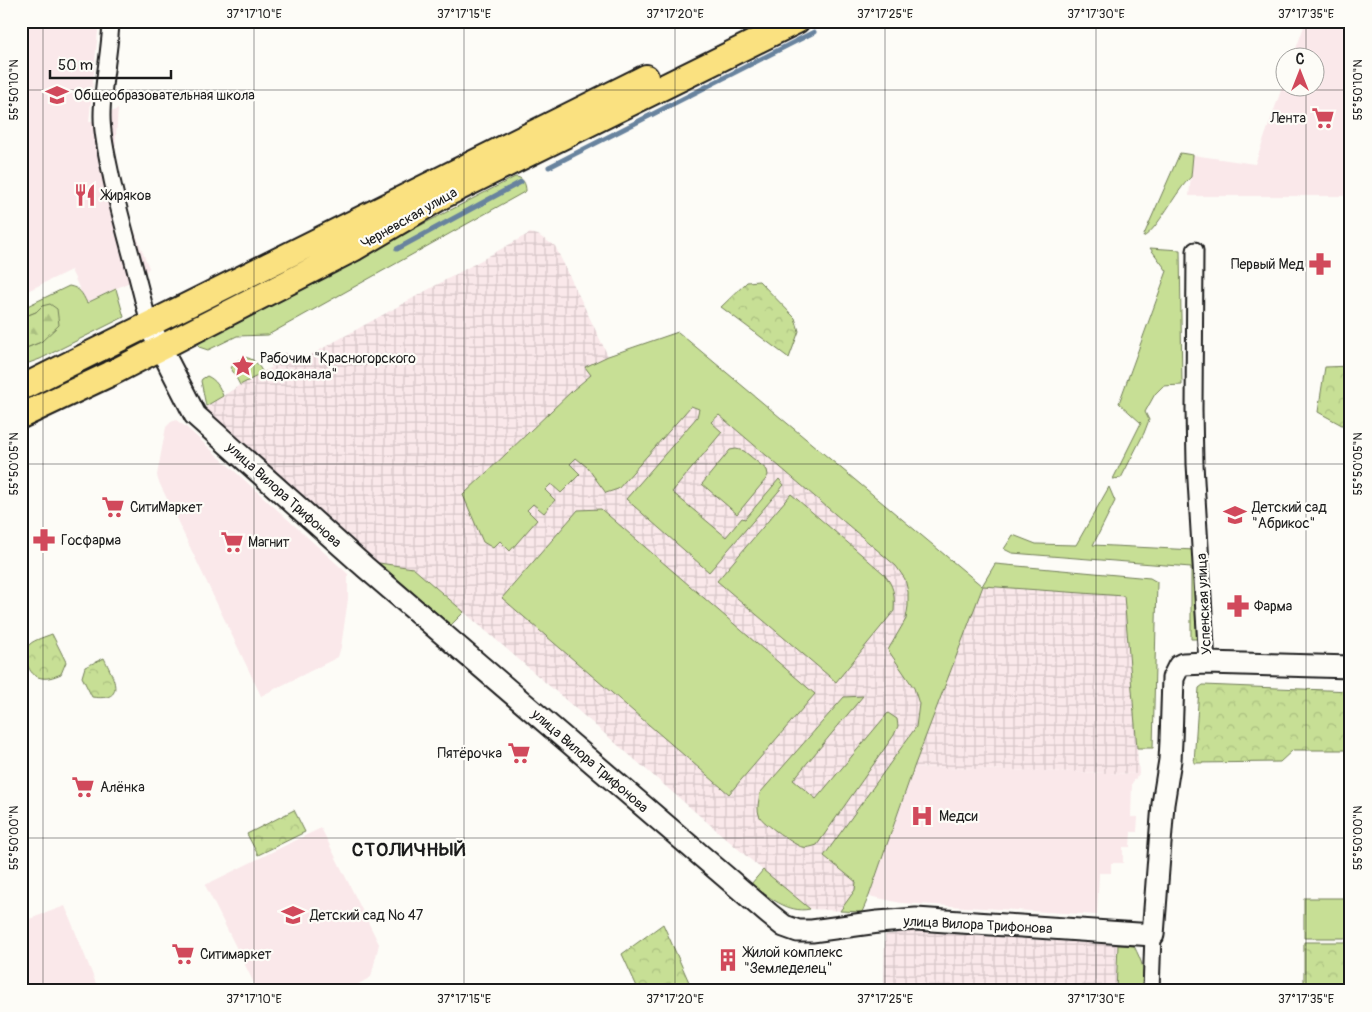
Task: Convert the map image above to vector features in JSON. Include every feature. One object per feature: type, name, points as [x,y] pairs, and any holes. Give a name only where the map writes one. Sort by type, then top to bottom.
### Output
[{"type":"main road","name":"Черневская улица","points":[[21,388],[760,21]]},
{"type":"main road","name":"Черневская улица","points":[[21,416],[110,374],[355,248],[443,196],[797,21]]},
{"type":"street","points":[[111,21],[104,76],[102,117],[104,144],[117,204],[139,281],[149,325]]},
{"type":"street","name":"Успенская улица","points":[[1151,991],[1153,935],[1163,804],[1170,760],[1173,678],[1179,666],[1207,663],[1195,464],[1195,250]]},
{"type":"street","name":"улица Вилора Трифонова","points":[[149,325],[195,415],[445,636],[784,926],[798,931],[812,931],[870,923],[916,920],[1153,935]]},
{"type":"street","points":[[1207,663],[1351,666]]},
{"type":"shaded area","points":[[21,21],[99,21],[89,122],[118,109],[115,150],[122,198],[149,268],[142,276],[86,303],[71,270],[21,294]]},
{"type":"shaded area","points":[[1306,21],[1351,21],[1351,196],[1189,196],[1193,155],[1255,164],[1278,98],[1324,98],[1324,48],[1296,48]]},
{"type":"shaded area","points":[[530,233],[538,235],[555,246],[608,356],[678,332],[982,586],[1125,596],[1139,774],[914,767],[862,912],[810,909],[413,568],[379,563],[204,408],[272,367],[269,361],[285,352],[288,358],[294,356],[298,362]]},
{"type":"shaded area","points":[[176,420],[348,574],[348,599],[338,657],[261,696],[158,480],[157,475],[166,427]]},
{"type":"shaded area","points":[[914,767],[1139,774],[1132,783],[1131,817],[1138,817],[1137,832],[1131,832],[1130,847],[1123,847],[1123,863],[1111,863],[1111,873],[1099,873],[1097,915],[901,903],[869,896]]},
{"type":"shaded area","name":"Детский сад № 47","points":[[321,828],[379,944],[371,977],[346,991],[258,991],[205,885]]},
{"type":"shaded area","points":[[65,906],[99,991],[21,991],[21,922]]},
{"type":"shaded area","points":[[910,931],[1118,945],[1116,991],[884,991],[885,935]]},
{"type":"green space","points":[[1180,153],[1193,155],[1191,177],[1154,227],[1143,237]]},
{"type":"green space","points":[[515,177],[524,181],[526,191],[268,335],[237,336],[208,350],[199,347],[197,340]]},
{"type":"green space","points":[[1150,248],[1180,250],[1182,385],[1163,386],[1155,394],[1145,412],[1149,420],[1144,433],[1121,478],[1113,479],[1141,423],[1119,403],[1167,271]]},
{"type":"green space","points":[[759,281],[795,318],[799,331],[789,358],[721,307],[747,282]]},
{"type":"green space","points":[[69,286],[76,288],[84,296],[87,303],[116,289],[124,317],[40,359],[26,364],[21,362],[21,350],[41,342],[42,306],[36,312],[21,318],[21,309]]},
{"type":"green space","points":[[50,304],[57,309],[59,325],[41,342],[21,350],[21,318],[36,312],[42,306]]},
{"type":"green space","points":[[678,332],[982,586],[995,564],[1150,578],[1157,582],[1153,748],[1137,748],[1124,596],[983,586],[914,767],[862,912],[840,911],[855,890],[856,882],[824,856],[916,727],[919,704],[914,688],[888,650],[906,619],[908,606],[908,592],[905,579],[896,566],[719,415],[711,422],[722,432],[672,492],[726,537],[742,518],[745,519],[779,479],[784,485],[709,572],[626,499],[697,417],[699,409],[691,406],[618,489],[606,493],[587,467],[576,458],[570,464],[580,474],[561,493],[551,484],[545,490],[555,500],[544,513],[533,504],[527,510],[537,520],[510,551],[500,541],[493,548],[483,542],[463,495],[591,375],[585,367],[608,356]]},
{"type":"green space","points":[[244,357],[256,362],[263,373],[240,385],[231,368],[235,362]]},
{"type":"green space","points":[[1351,366],[1351,430],[1318,412],[1325,367]]},
{"type":"green space","points":[[207,376],[217,384],[223,396],[206,406],[201,381]]},
{"type":"green space","points":[[730,450],[744,451],[767,470],[768,475],[737,514],[702,484]]},
{"type":"green space","points":[[1109,487],[1115,501],[1093,545],[1195,550],[1201,639],[1191,639],[1191,567],[1012,553],[1004,549],[1013,535],[1036,544],[1076,545]]},
{"type":"green space","points":[[791,494],[883,573],[893,590],[894,611],[836,682],[717,581]]},
{"type":"green space","points":[[601,509],[815,694],[729,794],[502,598],[578,510]]},
{"type":"green space","points":[[379,563],[413,568],[464,612],[451,625]]},
{"type":"green space","points":[[52,634],[66,662],[61,674],[41,678],[34,675],[28,667],[27,648],[34,641]]},
{"type":"green space","points":[[104,658],[114,680],[114,692],[110,696],[103,698],[92,697],[82,677],[85,667]]},
{"type":"green space","points":[[1203,685],[1351,691],[1351,750],[1293,750],[1280,762],[1194,763],[1199,688]]},
{"type":"green space","points":[[863,696],[793,780],[816,799],[888,713],[897,719],[898,726],[894,735],[817,845],[799,846],[762,820],[758,808],[760,793],[844,697]]},
{"type":"green space","points":[[294,810],[305,832],[258,855],[247,834]]},
{"type":"green space","points":[[763,870],[810,909],[794,909],[786,906],[771,899],[751,884]]},
{"type":"green space","points":[[1304,898],[1351,898],[1351,938],[1304,938]]},
{"type":"green space","points":[[663,924],[693,991],[639,991],[622,954]]},
{"type":"green space","points":[[1304,942],[1351,942],[1351,985],[1304,985]]},
{"type":"green space","points":[[1118,945],[1134,946],[1143,967],[1145,991],[1116,991]]},
{"type":"waterway","points":[[549,167],[814,32]]},
{"type":"waterway","points":[[397,249],[521,182]]},
{"type":"place","name":"Общеобразовательная школа","points":[[57,95]]},
{"type":"place","name":"Лента","points":[[1323,118]]},
{"type":"place","name":"Жиряков","points":[[85,195]]},
{"type":"place","name":"Первый Мед","points":[[1320,264]]},
{"type":"place","name":"Рабочим \"Красногорского водоканала\"","points":[[243,366]]},
{"type":"place","name":"СитиМаркет","points":[[113,507]]},
{"type":"place","name":"Детский сад \"Абрикос\"","points":[[1235,515]]},
{"type":"place","name":"Госфарма","points":[[44,540]]},
{"type":"place","name":"Магнит","points":[[232,542]]},
{"type":"place","name":"Фарма","points":[[1238,606]]},
{"type":"place","name":"Пятёрочка","points":[[519,753]]},
{"type":"place","name":"Алёнка","points":[[83,787]]},
{"type":"place","name":"Медси","points":[[922,816]]},
{"type":"place","name":"Детский сад № 47","points":[[293,915]]},
{"type":"place","name":"Ситимаркет","points":[[183,954]]},
{"type":"place","name":"Жилой комплекс \"Земледелец\"","points":[[728,960]]},
{"type":"district","name":"СТОЛИЧНЫЙ","points":[[409,850]]}]
